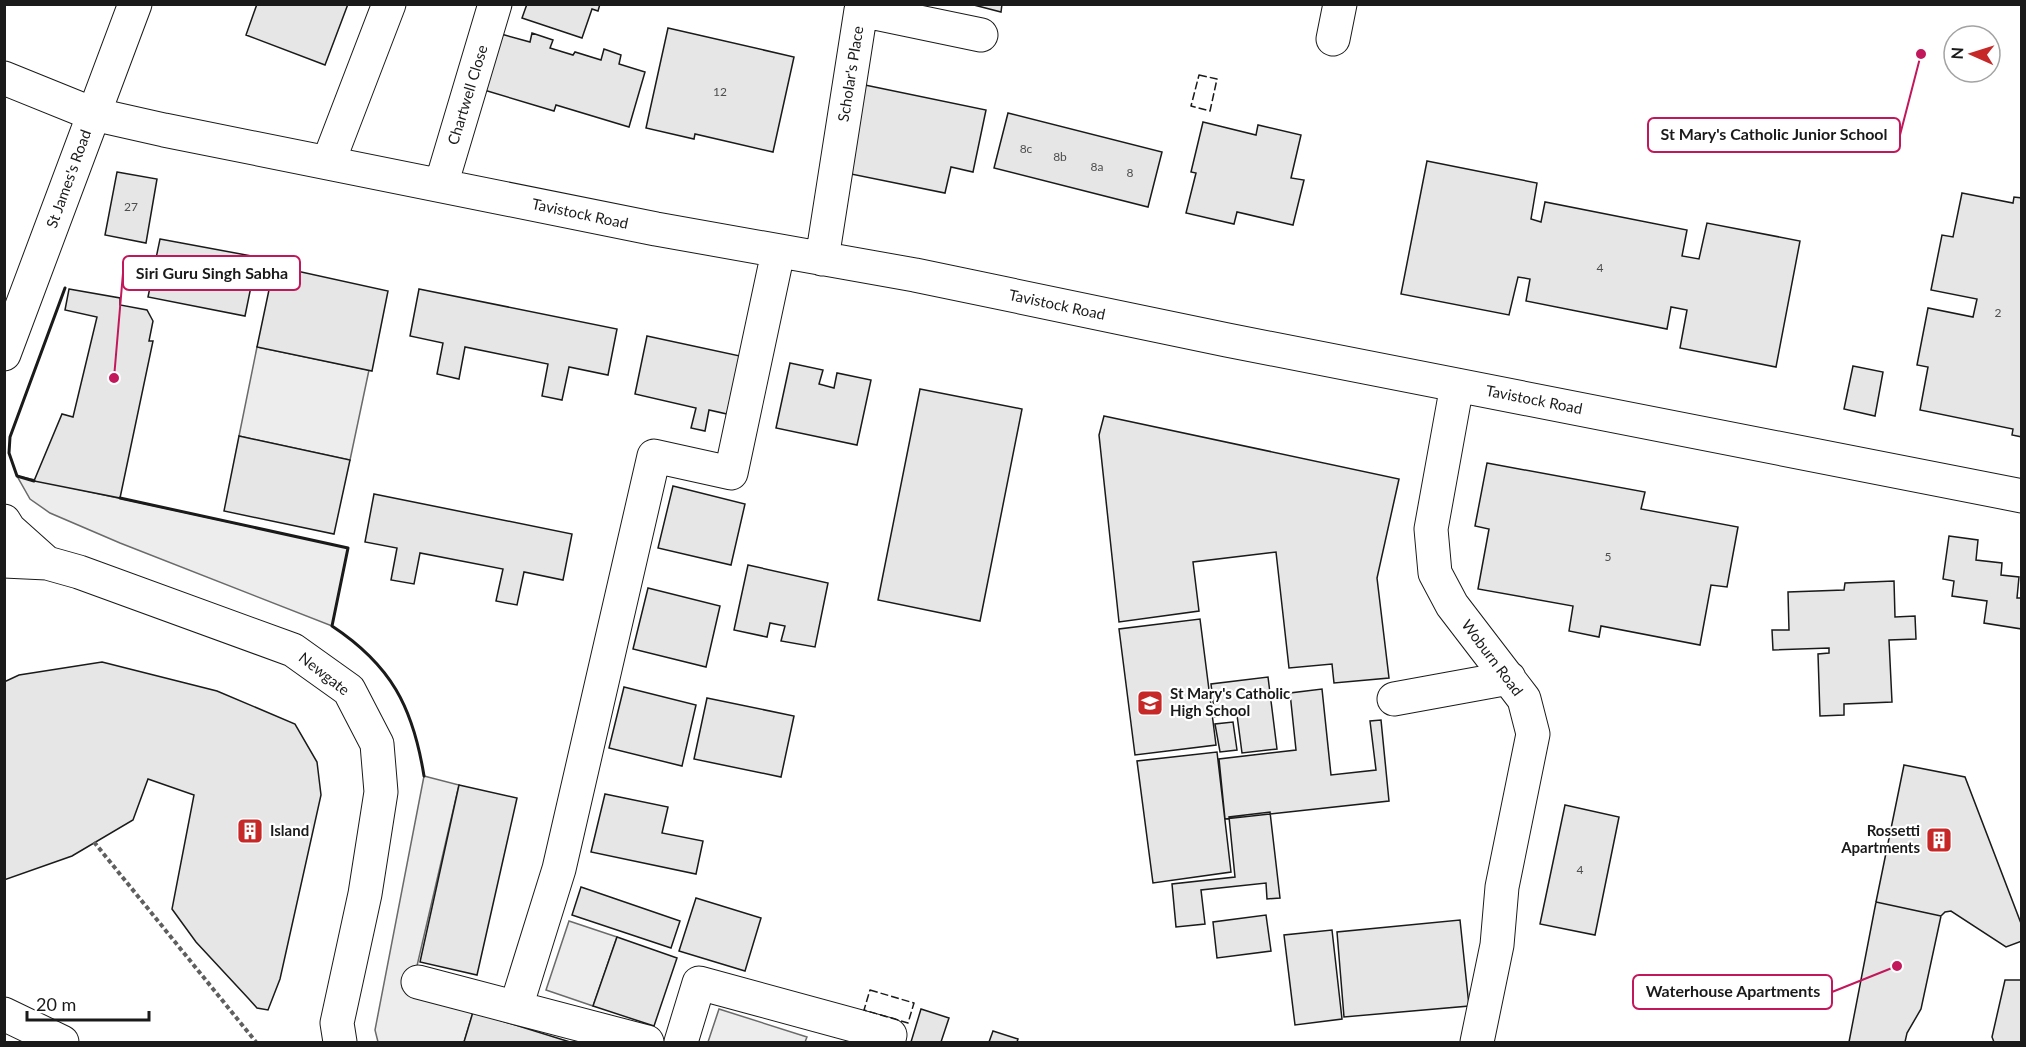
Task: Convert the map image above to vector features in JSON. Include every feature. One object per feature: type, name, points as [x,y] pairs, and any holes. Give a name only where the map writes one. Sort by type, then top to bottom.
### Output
[{"type":"street","name":"St James's Road","points":[[4,354],[135,4]]},
{"type":"street","points":[[328,163],[389,4]]},
{"type":"street","name":"Chartwell Close","points":[[441,185],[495,4]]},
{"type":"street","points":[[1333,39],[1340,4]]},
{"type":"street","name":"Scholar's Place","points":[[822,259],[861,10],[981,35]]},
{"type":"street","name":"Tavistock Road","points":[[4,78],[93,114],[328,163],[2022,496]]},
{"type":"street","points":[[516,1007],[560,868],[654,456],[731,473],[778,252]]},
{"type":"street","name":"Woburn Road","points":[[1456,385],[1432,521],[1432,558],[1441,589],[1509,678],[1527,708],[1533,734],[1502,887],[1497,945],[1477,1042]]},
{"type":"street","points":[[4,520],[9,529],[47,563]]},
{"type":"street","points":[[4,561],[47,563]]},
{"type":"street","name":"Newgate","points":[[47,563],[79,572],[293,650],[349,690],[377,744],[381,792],[365,894],[333,1036]]},
{"type":"street","points":[[1394,699],[1509,678]]},
{"type":"street","points":[[418,982],[647,1042]]},
{"type":"street","points":[[681,1042],[699,983],[890,1035],[888,1042]]},
{"type":"street","points":[[4,1014],[62,1042]]},
{"type":"path","points":[[94,843],[256,1042]]},
{"type":"shaded area","points":[[257,347],[369,370],[350,460],[239,436]]},
{"type":"shaded area","points":[[17,476],[348,548],[332,626],[120,543],[50,513],[30,499]]},
{"type":"shaded area","points":[[424,776],[459,785],[410,996],[473,1012],[464,1042],[378,1042],[375,1030]]},
{"type":"shaded area","points":[[569,921],[617,937],[593,1006],[546,990]]},
{"type":"shaded area","points":[[719,1009],[807,1037],[805,1042],[708,1042]]},
{"type":"building","points":[[257,4],[348,4],[325,65],[246,35]]},
{"type":"building","points":[[527,4],[600,4],[598,11],[592,9],[582,38],[522,18]]},
{"type":"building","points":[[970,4],[1002,4],[1001,12]]},
{"type":"building","points":[[668,28],[794,57],[773,152],[695,134],[694,139],[646,128]]},
{"type":"building","points":[[532,33],[553,40],[550,48],[573,55],[575,52],[601,60],[604,49],[621,55],[619,64],[645,72],[629,127],[556,105],[554,111],[484,90],[501,34],[530,42]]},
{"type":"building","points":[[865,85],[986,110],[973,172],[951,167],[945,193],[846,173]]},
{"type":"building","points":[[1008,113],[1162,152],[1148,207],[994,168]]},
{"type":"building","points":[[1203,122],[1256,135],[1258,125],[1301,135],[1291,178],[1304,180],[1293,225],[1237,212],[1234,224],[1186,213],[1196,173],[1191,172]]},
{"type":"building","points":[[1427,161],[1537,183],[1531,219],[1541,222],[1545,202],[1687,230],[1682,256],[1699,259],[1707,223],[1800,241],[1776,367],[1680,348],[1687,310],[1671,307],[1667,329],[1526,301],[1530,279],[1518,277],[1509,315],[1401,294]]},
{"type":"building","points":[[117,172],[157,179],[146,243],[105,235]]},
{"type":"building","points":[[1962,193],[2013,203],[2014,197],[2022,198],[2022,437],[2012,435],[2013,429],[1920,410],[1928,367],[1917,365],[1928,308],[1973,317],[1977,299],[1931,290],[1942,235],[1953,237]]},
{"type":"building","points":[[160,239],[257,257],[245,316],[148,297]]},
{"type":"building","points":[[274,266],[388,291],[372,371],[257,347]]},
{"type":"building","points":[[69,289],[120,298],[120,305],[147,310],[153,321],[149,341],[153,341],[120,498],[34,481],[62,414],[73,417],[97,317],[65,310]]},
{"type":"building","points":[[419,289],[617,329],[608,375],[569,367],[562,400],[542,396],[548,364],[465,347],[459,379],[437,374],[443,343],[410,336]]},
{"type":"building","points":[[647,336],[740,356],[727,414],[709,410],[705,431],[691,428],[696,408],[635,394]]},
{"type":"building","points":[[790,363],[823,370],[819,384],[834,388],[837,373],[871,380],[857,445],[776,428]]},
{"type":"building","points":[[1853,366],[1883,372],[1875,416],[1844,409]]},
{"type":"building","points":[[920,389],[1022,409],[980,621],[878,600]]},
{"type":"building","points":[[1104,416],[1399,479],[1377,578],[1389,678],[1334,683],[1332,664],[1289,668],[1276,552],[1193,562],[1199,611],[1119,622],[1099,435]]},
{"type":"building","points":[[239,436],[350,460],[334,534],[224,511]]},
{"type":"building","points":[[1487,463],[1645,492],[1641,509],[1738,527],[1727,587],[1711,585],[1700,645],[1601,626],[1599,637],[1569,631],[1573,606],[1478,589],[1489,529],[1475,526]]},
{"type":"building","points":[[673,486],[745,504],[731,565],[658,548]]},
{"type":"building","points":[[374,494],[572,534],[563,580],[524,572],[517,605],[496,601],[503,569],[420,553],[414,584],[391,580],[397,548],[365,542]]},
{"type":"building","points":[[1949,536],[1978,540],[1976,560],[2002,563],[2001,575],[2019,577],[2017,598],[2022,598],[2022,629],[1984,623],[1987,601],[1952,596],[1954,581],[1943,579]]},
{"type":"building","points":[[748,565],[828,583],[815,647],[781,641],[785,626],[770,623],[767,637],[734,630]]},
{"type":"building","points":[[1894,581],[1895,617],[1915,616],[1916,639],[1889,640],[1892,702],[1844,704],[1844,715],[1820,716],[1818,654],[1829,653],[1829,648],[1773,650],[1772,630],[1789,630],[1788,592],[1844,590],[1845,583]]},
{"type":"building","points":[[648,588],[720,606],[706,667],[633,649]]},
{"type":"building","points":[[1200,619],[1216,745],[1135,755],[1119,629]]},
{"type":"building","name":"Island","points":[[102,662],[217,691],[295,724],[317,762],[321,795],[280,979],[268,1010],[257,1008],[196,942],[172,909],[194,795],[148,779],[133,820],[72,856],[4,880],[4,682],[19,675]]},
{"type":"building","points":[[1268,677],[1277,749],[1242,753],[1237,715],[1215,717],[1211,684]]},
{"type":"building","points":[[624,687],[696,705],[682,766],[609,748]]},
{"type":"building","points":[[1322,689],[1331,775],[1376,770],[1370,721],[1381,720],[1389,801],[1225,819],[1219,759],[1296,750],[1290,693]]},
{"type":"building","points":[[707,698],[794,716],[781,777],[694,759]]},
{"type":"building","points":[[1233,722],[1237,750],[1220,752],[1215,724]]},
{"type":"building","points":[[1217,752],[1231,872],[1153,883],[1137,761]]},
{"type":"building","name":"Rossetti Apartments","points":[[1904,765],[1965,777],[2022,926],[2022,941],[2006,947],[1951,911],[1941,916],[1876,902]]},
{"type":"building","points":[[459,785],[517,798],[477,975],[420,962]]},
{"type":"building","points":[[605,794],[668,807],[662,833],[703,841],[696,874],[591,852]]},
{"type":"building","points":[[1565,805],[1619,817],[1595,935],[1540,924]]},
{"type":"building","points":[[1270,812],[1280,898],[1267,899],[1266,883],[1201,890],[1205,924],[1176,927],[1172,884],[1235,877],[1229,817]]},
{"type":"building","points":[[581,887],[680,921],[671,948],[572,915]]},
{"type":"building","points":[[696,898],[761,918],[745,971],[679,951]]},
{"type":"building","points":[[1876,902],[1941,916],[1921,1009],[1907,1033],[1905,1042],[1849,1042]]},
{"type":"building","points":[[1266,915],[1271,951],[1217,958],[1213,922]]},
{"type":"building","points":[[1460,920],[1469,1006],[1344,1017],[1337,932]]},
{"type":"building","points":[[1332,930],[1342,1019],[1295,1025],[1284,935]]},
{"type":"building","points":[[617,937],[677,958],[654,1026],[593,1006]]},
{"type":"building","points":[[2005,980],[2022,980],[2022,1042],[1994,1042],[1992,1037]]},
{"type":"building","points":[[921,1009],[949,1018],[941,1042],[911,1042]]},
{"type":"building","points":[[473,1012],[570,1042],[464,1042]]},
{"type":"building","points":[[993,1031],[1018,1039],[1017,1042],[989,1042]]},
{"type":"fence","points":[[1199,75],[1217,79],[1210,111],[1191,106],[1199,75]]},
{"type":"fence","points":[[870,990],[914,1003],[908,1023],[864,1010],[870,990]]},
{"type":"wall","points":[[34,481],[17,476],[9,453],[10,437],[65,288]]},
{"type":"wall","points":[[120,498],[348,548],[332,626],[370,656],[396,690],[406,708],[413,729],[424,776]]},
{"type":"place","name":"St Mary's Catholic Junior School","points":[[1921,54]]},
{"type":"place","name":"Siri Guru Singh Sabha","points":[[114,378]]},
{"type":"place","name":"St Mary's Catholic High School","points":[[1150,703]]},
{"type":"place","name":"Island","points":[[250,831]]},
{"type":"place","name":"Rossetti Apartments","points":[[1939,840]]},
{"type":"place","name":"Waterhouse Apartments","points":[[1897,966]]}]
